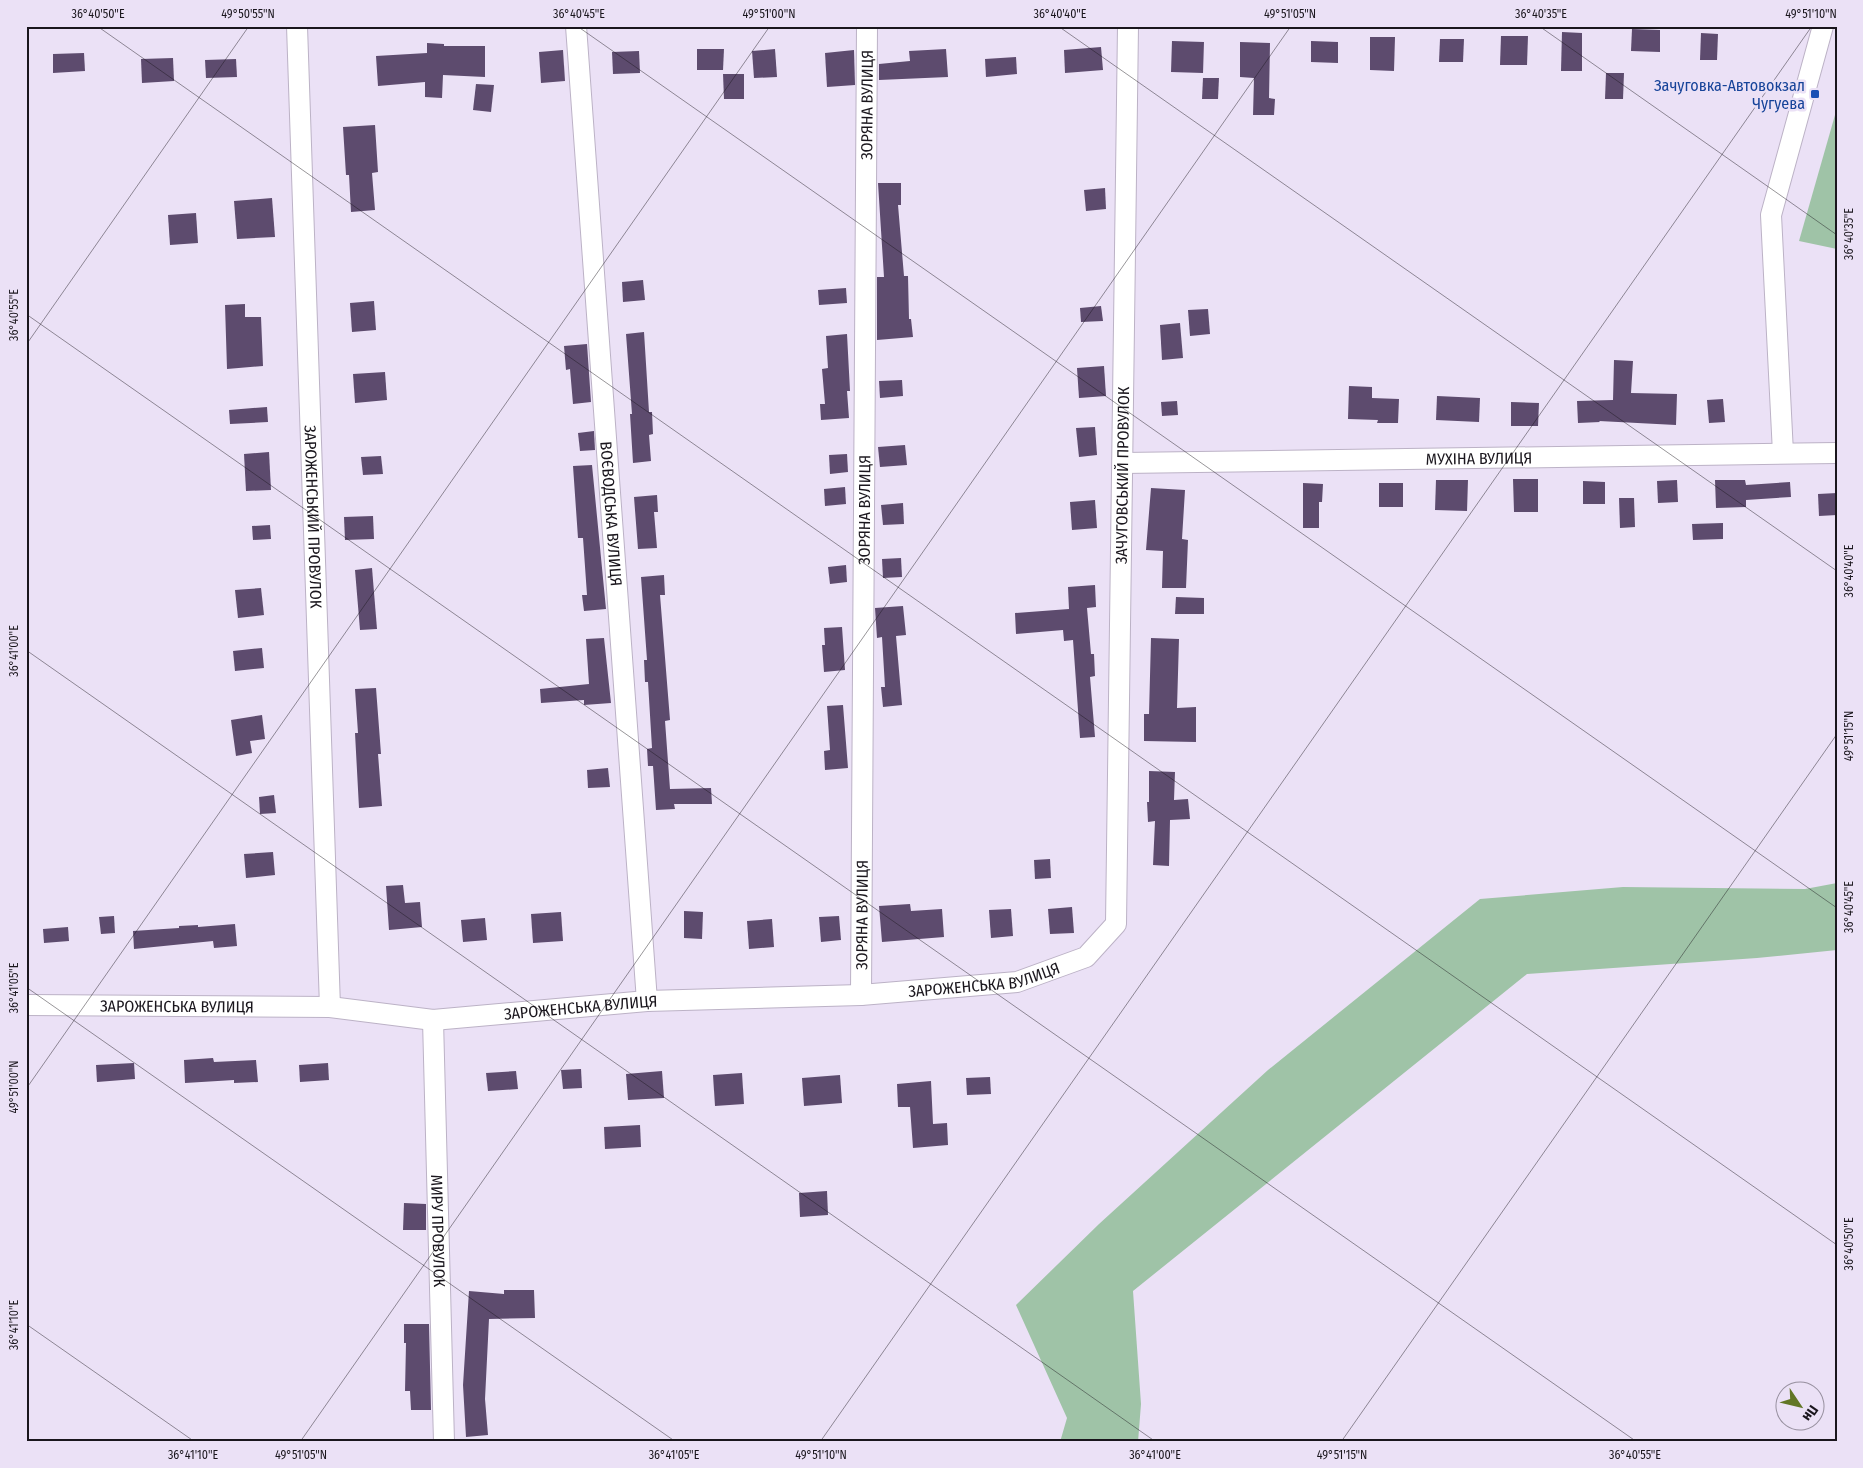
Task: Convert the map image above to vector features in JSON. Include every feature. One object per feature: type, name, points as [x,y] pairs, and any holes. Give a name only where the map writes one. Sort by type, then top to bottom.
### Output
[{"type":"street","name":"ЗАРОЖЕНСЬКИЙ ПРОВУЛОК","points":[[297,26],[330,1007]]},
{"type":"street","name":"ВОЄВОДСЬКА ВУЛИЦЯ","points":[[576,26],[646,1000]]},
{"type":"street","name":"ЗОРЯНА ВУЛИЦЯ","points":[[861,995],[867,26]]},
{"type":"street","name":"ЗАЧУГОВСЬКИЙ ПРОВУЛОК","points":[[1116,924],[1128,26]]},
{"type":"street","points":[[1783,453],[1771,215],[1822,26]]},
{"type":"street","name":"МУХІНА ВУЛИЦЯ","points":[[1122,463],[1837,453]]},
{"type":"street","name":"ЗАРОЖЕНСЬКА ВУЛИЦЯ","points":[[26,1005],[330,1007],[433,1020],[646,1000],[861,995],[1017,982],[1086,958],[1116,924]]},
{"type":"street","name":"МИРУ ПРОВУЛОК","points":[[433,1020],[444,1442]]},
{"type":"green space","points":[[1837,108],[1837,249],[1799,241]]},
{"type":"green space","points":[[1837,883],[1837,950],[1757,958],[1527,974],[1133,1291],[1141,1404],[1138,1442],[1060,1442],[1067,1418],[1016,1305],[1099,1224],[1268,1070],[1480,899],[1623,887],[1805,889]]},
{"type":"building","points":[[1632,29],[1660,30],[1660,52],[1631,51]]},
{"type":"building","points":[[1562,32],[1582,33],[1582,71],[1561,71]]},
{"type":"building","points":[[1701,33],[1718,34],[1717,60],[1700,60]]},
{"type":"building","points":[[1501,36],[1528,36],[1527,65],[1500,65]]},
{"type":"building","points":[[1370,37],[1395,37],[1394,71],[1370,70]]},
{"type":"building","points":[[1440,39],[1464,39],[1463,62],[1439,62]]},
{"type":"building","points":[[1172,41],[1204,42],[1203,73],[1171,72]]},
{"type":"building","points":[[1311,41],[1338,42],[1338,63],[1311,62]]},
{"type":"building","points":[[1240,42],[1270,43],[1269,98],[1275,99],[1274,115],[1253,115],[1254,78],[1240,77]]},
{"type":"building","points":[[427,43],[444,44],[444,46],[485,46],[485,77],[443,75],[442,98],[425,97],[425,82],[378,86],[376,56],[427,53]]},
{"type":"building","points":[[1101,47],[1103,70],[1065,73],[1064,50]]},
{"type":"building","points":[[697,49],[724,49],[723,70],[697,70]]},
{"type":"building","points":[[775,49],[777,77],[754,78],[752,51]]},
{"type":"building","points":[[946,49],[948,77],[879,80],[879,64],[910,61],[909,51]]},
{"type":"building","points":[[563,50],[565,81],[541,83],[539,52]]},
{"type":"building","points":[[854,50],[855,85],[827,87],[825,53]]},
{"type":"building","points":[[639,51],[640,73],[613,74],[612,52]]},
{"type":"building","points":[[84,53],[85,71],[53,73],[53,54]]},
{"type":"building","points":[[1016,57],[1017,74],[986,77],[985,59]]},
{"type":"building","points":[[173,58],[174,81],[142,83],[141,59]]},
{"type":"building","points":[[236,59],[237,77],[206,78],[205,60]]},
{"type":"building","points":[[1606,73],[1624,73],[1623,99],[1605,99]]},
{"type":"building","points":[[723,74],[744,74],[744,99],[724,99]]},
{"type":"building","points":[[1203,78],[1219,78],[1218,99],[1202,99]]},
{"type":"building","points":[[476,84],[494,85],[491,112],[473,110]]},
{"type":"building","points":[[375,125],[378,172],[372,173],[375,210],[351,212],[349,175],[346,175],[343,127]]},
{"type":"building","points":[[878,183],[901,183],[901,205],[898,205],[904,276],[908,276],[909,319],[911,319],[913,337],[877,340],[877,277],[884,277]]},
{"type":"building","points":[[1105,188],[1106,209],[1086,211],[1084,190]]},
{"type":"building","points":[[272,198],[275,237],[237,239],[234,201]]},
{"type":"building","points":[[196,213],[198,243],[170,245],[168,215]]},
{"type":"building","points":[[643,280],[645,300],[623,302],[622,282]]},
{"type":"building","points":[[846,288],[847,303],[819,305],[818,290]]},
{"type":"building","points":[[374,301],[376,330],[352,332],[350,303]]},
{"type":"building","points":[[245,304],[245,317],[261,317],[263,366],[227,369],[225,305]]},
{"type":"building","points":[[1101,306],[1103,321],[1081,322],[1080,308]]},
{"type":"building","points":[[1208,309],[1210,334],[1190,336],[1188,310]]},
{"type":"building","points":[[1180,323],[1183,358],[1162,360],[1160,325]]},
{"type":"building","points":[[644,332],[649,412],[652,412],[653,434],[649,435],[651,461],[633,463],[630,414],[632,414],[626,334]]},
{"type":"building","points":[[847,334],[850,391],[847,391],[849,418],[821,420],[820,404],[825,404],[822,369],[828,368],[826,336]]},
{"type":"building","points":[[587,344],[591,402],[573,404],[570,369],[566,370],[564,346]]},
{"type":"building","points":[[1614,360],[1633,361],[1631,393],[1677,394],[1676,425],[1599,421],[1578,423],[1577,401],[1613,400]]},
{"type":"building","points":[[1104,366],[1106,396],[1079,398],[1077,368]]},
{"type":"building","points":[[385,372],[387,400],[355,403],[353,374]]},
{"type":"building","points":[[902,380],[903,396],[880,398],[879,381]]},
{"type":"building","points":[[1349,386],[1372,387],[1372,398],[1399,399],[1398,423],[1377,423],[1378,420],[1348,419]]},
{"type":"building","points":[[1437,396],[1480,398],[1479,422],[1436,420]]},
{"type":"building","points":[[1723,399],[1725,422],[1709,423],[1707,400]]},
{"type":"building","points":[[1177,401],[1178,415],[1162,416],[1161,402]]},
{"type":"building","points":[[1511,402],[1539,403],[1538,426],[1511,426]]},
{"type":"building","points":[[267,407],[268,422],[230,424],[229,410]]},
{"type":"building","points":[[1095,427],[1097,455],[1079,457],[1076,428]]},
{"type":"building","points":[[594,431],[595,450],[580,451],[578,433]]},
{"type":"building","points":[[905,445],[907,465],[880,467],[878,447]]},
{"type":"building","points":[[269,452],[271,490],[246,491],[244,454]]},
{"type":"building","points":[[847,454],[848,472],[830,474],[829,455]]},
{"type":"building","points":[[381,456],[383,474],[363,475],[361,457]]},
{"type":"building","points":[[592,465],[606,609],[584,611],[582,595],[587,595],[583,538],[578,538],[573,466]]},
{"type":"building","points":[[1513,479],[1538,479],[1538,512],[1514,512]]},
{"type":"building","points":[[1436,480],[1468,480],[1467,511],[1435,510]]},
{"type":"building","points":[[1677,480],[1678,502],[1658,503],[1657,481]]},
{"type":"building","points":[[1715,480],[1745,480],[1746,485],[1790,482],[1791,497],[1746,500],[1746,507],[1716,508]]},
{"type":"building","points":[[1583,481],[1605,482],[1605,504],[1583,504]]},
{"type":"building","points":[[1303,483],[1323,484],[1322,502],[1319,502],[1319,528],[1303,528]]},
{"type":"building","points":[[1379,483],[1403,483],[1403,507],[1379,507]]},
{"type":"building","points":[[845,487],[846,504],[825,506],[824,489]]},
{"type":"building","points":[[1151,488],[1185,490],[1182,539],[1188,540],[1186,588],[1162,588],[1163,551],[1146,550]]},
{"type":"building","points":[[1837,493],[1837,515],[1819,516],[1818,494]]},
{"type":"building","points":[[657,495],[658,512],[654,512],[657,548],[638,549],[634,497]]},
{"type":"building","points":[[1619,498],[1634,498],[1635,527],[1620,528]]},
{"type":"building","points":[[1095,500],[1097,528],[1072,530],[1070,502]]},
{"type":"building","points":[[903,503],[904,524],[883,525],[881,505]]},
{"type":"building","points":[[373,516],[374,539],[345,540],[344,517]]},
{"type":"building","points":[[1723,523],[1723,539],[1693,540],[1692,524]]},
{"type":"building","points":[[270,525],[271,539],[253,540],[252,526]]},
{"type":"building","points":[[901,558],[902,577],[883,578],[882,559]]},
{"type":"building","points":[[846,565],[847,582],[830,584],[828,567]]},
{"type":"building","points":[[372,568],[377,629],[360,630],[355,570]]},
{"type":"building","points":[[664,575],[665,595],[660,595],[670,720],[665,721],[670,789],[711,788],[712,804],[674,804],[675,809],[656,810],[653,766],[648,766],[647,749],[652,748],[648,682],[645,682],[644,660],[647,660],[641,577]]},
{"type":"building","points":[[1095,585],[1096,607],[1087,608],[1091,654],[1094,654],[1095,676],[1090,677],[1095,737],[1080,738],[1073,640],[1064,641],[1063,630],[1016,634],[1015,613],[1069,609],[1068,587]]},
{"type":"building","points":[[261,588],[264,615],[238,618],[235,590]]},
{"type":"building","points":[[1176,597],[1204,598],[1204,614],[1175,614]]},
{"type":"building","points":[[903,606],[906,635],[896,636],[902,705],[883,707],[881,687],[885,687],[882,637],[877,638],[875,608]]},
{"type":"building","points":[[842,627],[845,670],[824,672],[822,645],[825,645],[824,628]]},
{"type":"building","points":[[604,638],[611,703],[584,705],[584,700],[541,703],[540,689],[589,684],[586,639]]},
{"type":"building","points":[[1151,638],[1179,639],[1177,708],[1196,707],[1196,742],[1144,741],[1144,714],[1149,714]]},
{"type":"building","points":[[262,648],[264,668],[235,671],[233,651]]},
{"type":"building","points":[[376,688],[381,754],[378,754],[382,806],[359,808],[355,733],[358,733],[355,689]]},
{"type":"building","points":[[843,705],[848,768],[825,770],[824,751],[830,750],[827,706]]},
{"type":"building","points":[[262,715],[265,739],[250,741],[252,753],[236,756],[231,720]]},
{"type":"building","points":[[608,768],[610,787],[588,788],[587,770]]},
{"type":"building","points":[[1149,771],[1175,772],[1174,800],[1188,799],[1190,819],[1170,820],[1169,866],[1153,865],[1155,821],[1148,822]]},
{"type":"building","points":[[274,795],[276,813],[260,814],[259,797]]},
{"type":"building","points":[[273,852],[275,875],[246,878],[244,854]]},
{"type":"building","points":[[1050,859],[1051,878],[1035,879],[1034,860]]},
{"type":"building","points":[[403,885],[405,903],[420,902],[422,927],[389,930],[386,886]]},
{"type":"building","points":[[910,904],[911,911],[942,909],[944,937],[882,942],[879,906]]},
{"type":"building","points":[[1072,907],[1074,933],[1050,934],[1048,909]]},
{"type":"building","points":[[1011,909],[1013,936],[991,938],[989,910]]},
{"type":"building","points":[[684,911],[703,912],[702,939],[684,938]]},
{"type":"building","points":[[561,912],[563,941],[533,943],[531,914]]},
{"type":"building","points":[[114,916],[115,933],[101,934],[99,917]]},
{"type":"building","points":[[839,916],[841,940],[821,942],[819,917]]},
{"type":"building","points":[[485,918],[487,940],[463,942],[461,920]]},
{"type":"building","points":[[772,919],[774,947],[749,949],[747,921]]},
{"type":"building","points":[[235,924],[237,946],[214,948],[213,941],[134,949],[133,931],[179,928],[179,926],[198,925],[198,927]]},
{"type":"building","points":[[68,927],[69,941],[44,943],[43,929]]},
{"type":"building","points":[[213,1058],[214,1062],[256,1060],[258,1082],[234,1083],[234,1080],[185,1083],[184,1060]]},
{"type":"building","points":[[134,1063],[135,1079],[97,1082],[96,1065]]},
{"type":"building","points":[[328,1063],[329,1080],[300,1082],[299,1065]]},
{"type":"building","points":[[581,1069],[582,1088],[563,1089],[561,1070]]},
{"type":"building","points":[[516,1071],[518,1089],[488,1091],[486,1073]]},
{"type":"building","points":[[662,1071],[664,1098],[628,1100],[626,1074]]},
{"type":"building","points":[[742,1073],[744,1104],[715,1106],[713,1075]]},
{"type":"building","points":[[840,1075],[842,1103],[804,1106],[802,1078]]},
{"type":"building","points":[[990,1077],[991,1094],[967,1095],[966,1078]]},
{"type":"building","points":[[931,1081],[933,1124],[947,1123],[948,1145],[913,1148],[910,1107],[898,1107],[897,1084]]},
{"type":"building","points":[[640,1125],[641,1147],[605,1149],[604,1127]]},
{"type":"building","points":[[827,1191],[828,1215],[800,1217],[799,1193]]},
{"type":"building","points":[[404,1203],[426,1204],[426,1230],[403,1230]]},
{"type":"building","points":[[504,1290],[534,1290],[535,1318],[489,1319],[485,1399],[488,1435],[466,1437],[463,1385],[469,1291],[504,1294]]},
{"type":"building","points":[[404,1324],[429,1324],[431,1410],[411,1410],[410,1391],[405,1391],[406,1343],[404,1343]]},
{"type":"place","name":"Зачуговка-Автовокзал Чугуева","points":[[1815,94]]}]
